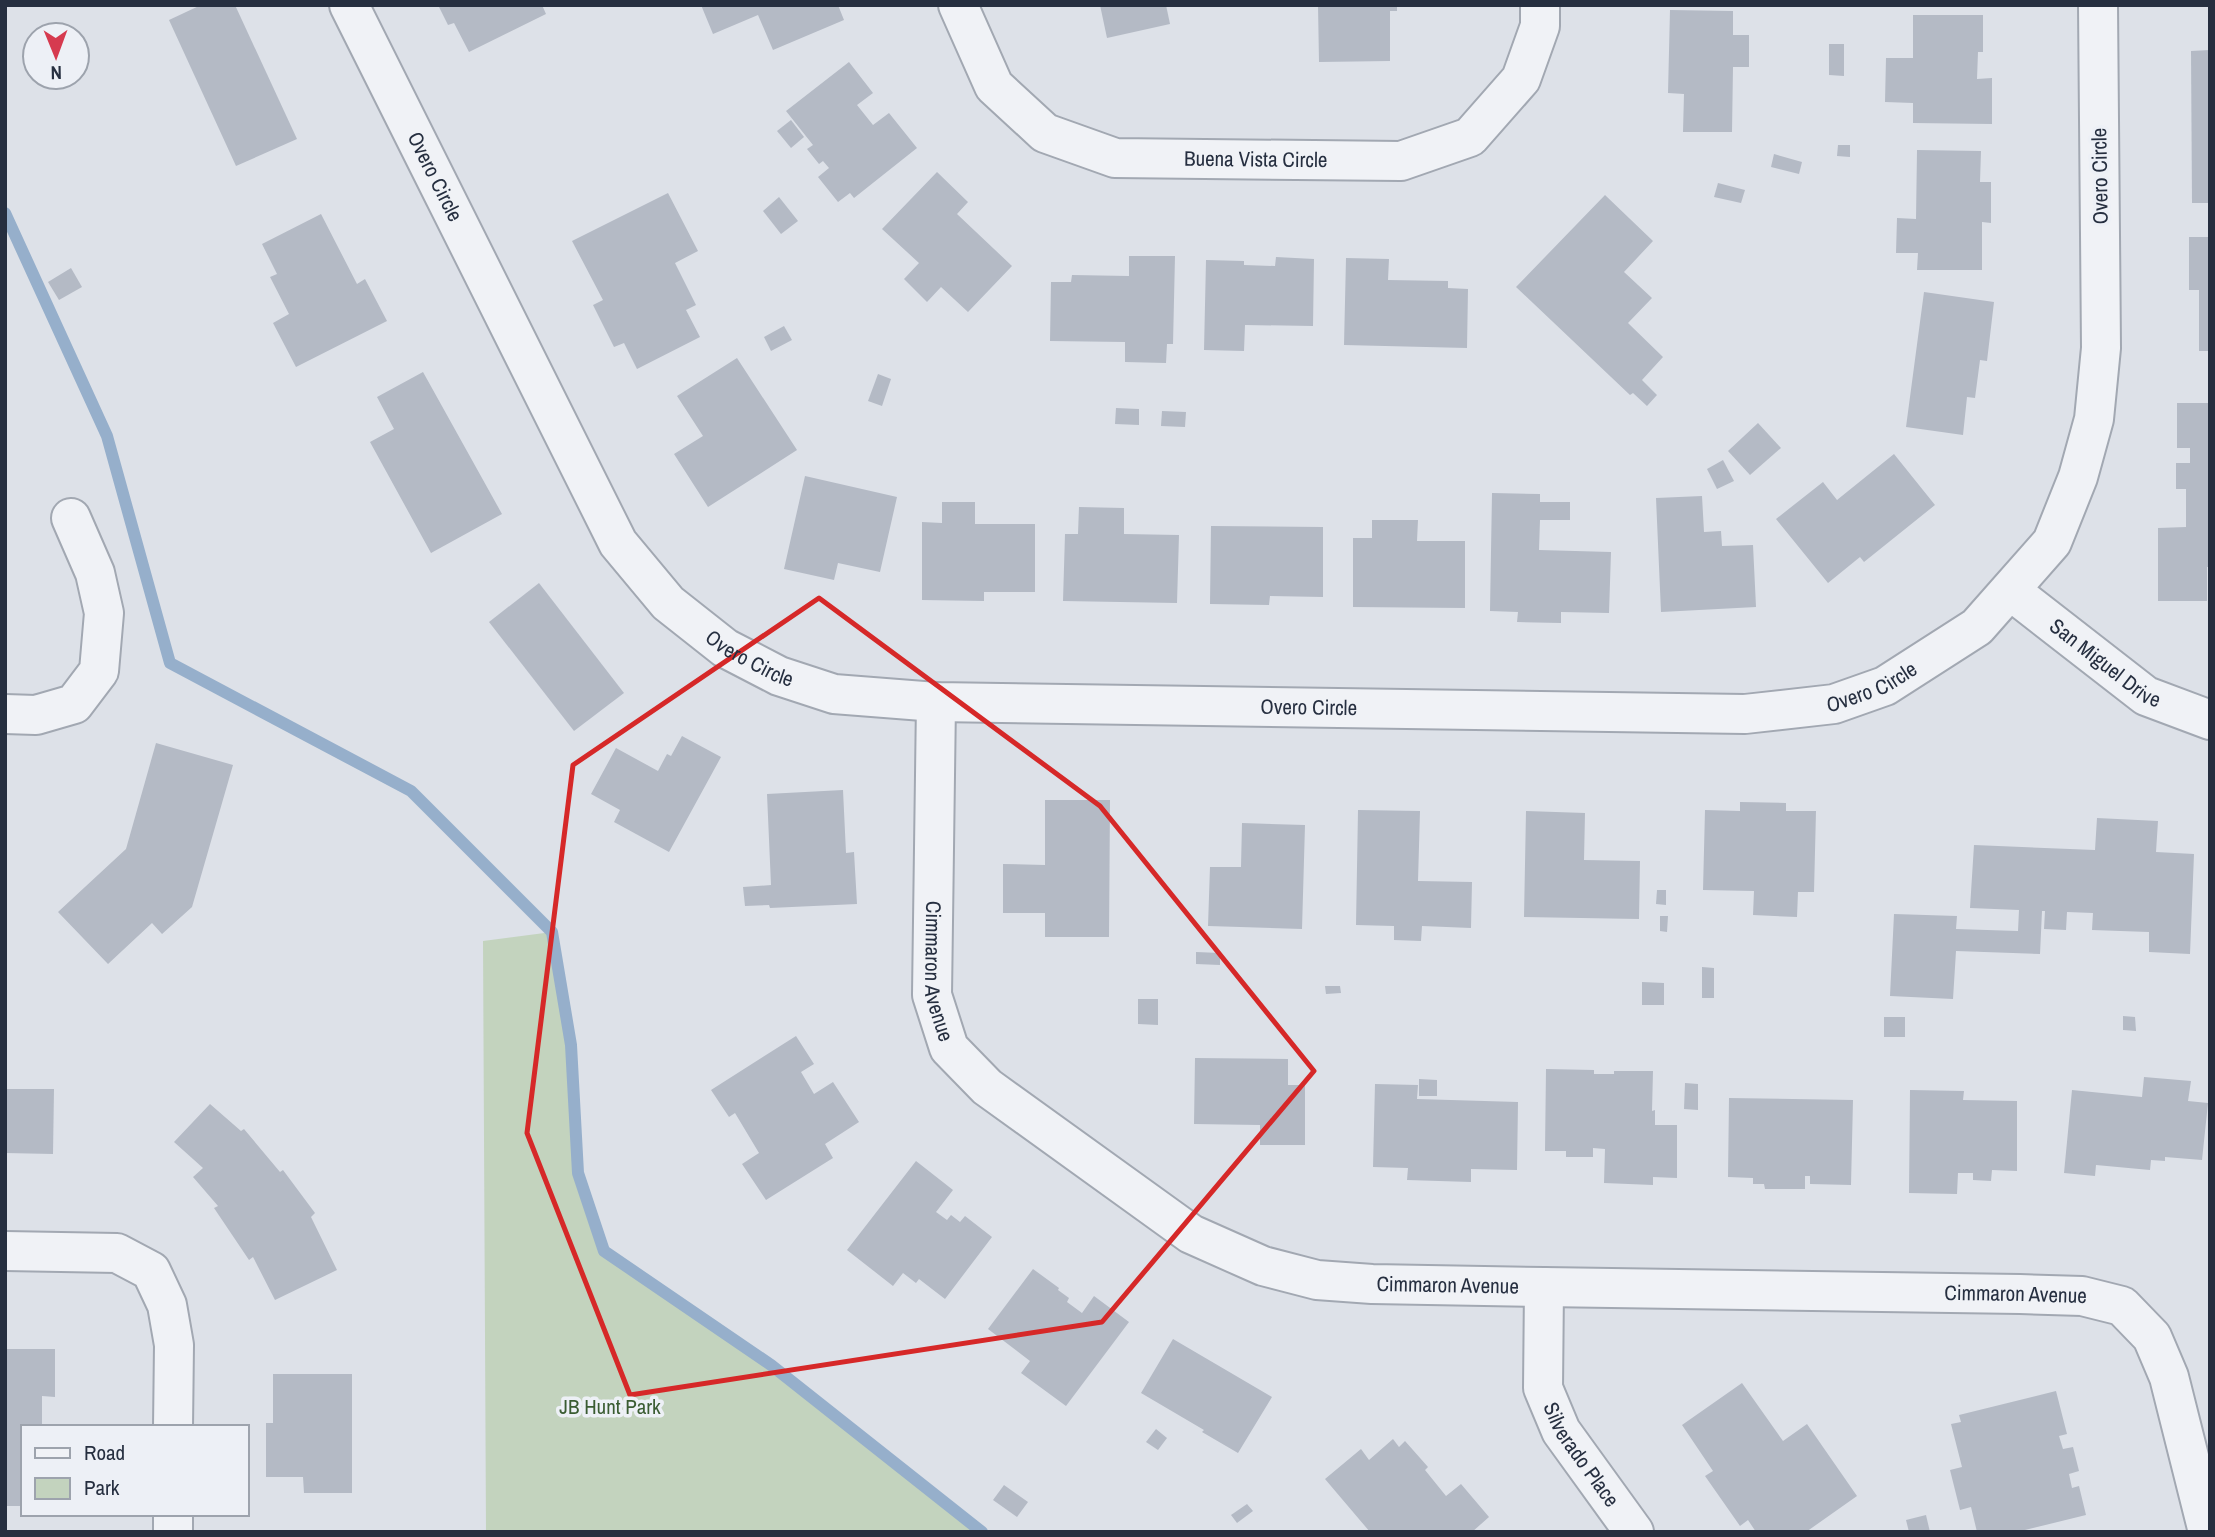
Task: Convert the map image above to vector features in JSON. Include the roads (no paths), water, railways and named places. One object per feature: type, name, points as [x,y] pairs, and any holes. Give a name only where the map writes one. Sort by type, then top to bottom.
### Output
[{"type":"street","name":"Overo Circle","points":[[349,5],[618,543],[667,603],[725,648],[779,676],[834,694],[936,702],[1745,714],[1834,704],[1885,686],[1977,627],[2052,542],[2078,477],[2094,419],[2101,348],[2098,5]]},
{"type":"street","name":"Buena Vista Circle","points":[[958,5],[994,86],[1045,133],[1115,159],[1387,161],[1401,161],[1471,136],[1521,79],[1540,26],[1540,5]]},
{"type":"street","points":[[5,714],[36,715],[74,704],[99,671],[104,613],[95,573],[71,517]]},
{"type":"street","name":"San Miguel Drive","points":[[2011,591],[2146,696],[2210,720]]},
{"type":"street","name":"Cimmaron Avenue","points":[[936,702],[933,995],[949,1048],[987,1087],[1191,1234],[1263,1266],[1317,1280],[1372,1284],[2082,1296],[2122,1306],[2152,1337],[2169,1377],[2208,1532]]},
{"type":"street","points":[[5,1251],[117,1253],[151,1271],[167,1305],[174,1345],[173,1425]]},
{"type":"street","name":"Silverado Place","points":[[1544,1287],[1543,1388],[1561,1431],[1633,1532]]},
{"type":"waterway","points":[[5,213],[107,436],[170,663],[411,791],[552,932],[571,1045],[578,1173],[604,1251],[771,1365],[982,1532]]},
{"type":"park label","name":"JB Hunt Park","points":[[610,1407]]}]
